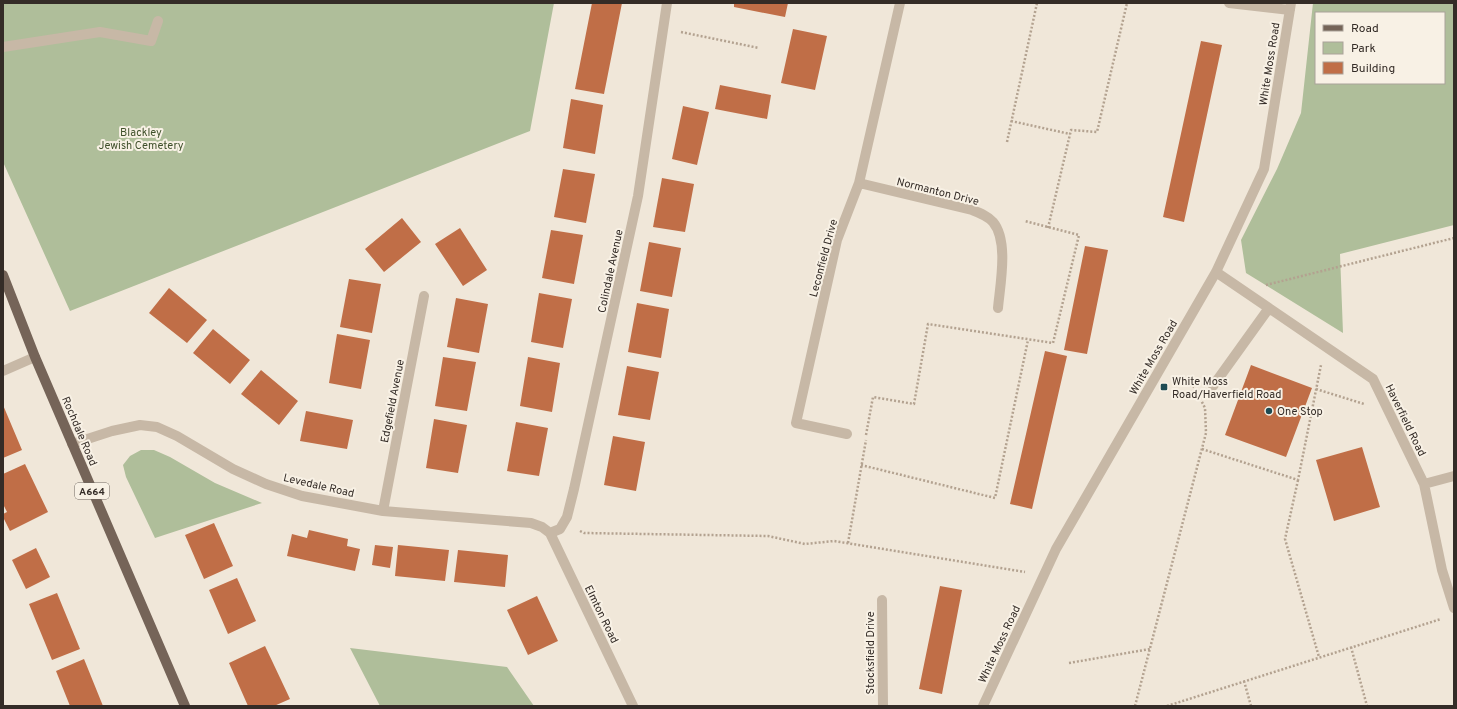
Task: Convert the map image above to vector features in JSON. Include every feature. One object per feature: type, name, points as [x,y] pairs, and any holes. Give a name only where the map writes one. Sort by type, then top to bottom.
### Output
[{"type":"main road","name":"Rochdale Road","points":[[3,275],[34,357],[185,706]]},
{"type":"street","name":"Colindale Avenue","points":[[564,521],[574,489],[638,196],[667,3]]},
{"type":"street","name":"Leconfield Drive","points":[[847,434],[796,423],[837,240],[859,183],[900,3]]},
{"type":"street","points":[[1228,3],[1290,6]]},
{"type":"street","name":"White Moss Road","points":[[984,706],[1056,548],[1216,272],[1264,169],[1290,6]]},
{"type":"street","points":[[3,47],[100,32],[151,41],[158,21]]},
{"type":"street","name":"Normanton Drive","points":[[859,183],[972,210],[985,216],[993,222],[997,227],[1001,240],[1002,254],[998,308]]},
{"type":"street","name":"Haverfield Road","points":[[1216,272],[1373,379],[1424,484],[1442,570],[1454,608]]},
{"type":"street","name":"Edgefield Avenue","points":[[383,511],[424,296]]},
{"type":"street","points":[[1213,386],[1269,308]]},
{"type":"street","points":[[3,371],[34,357]]},
{"type":"street","name":"Levedale Road","points":[[72,444],[112,430],[140,425],[157,427],[178,436],[233,469],[266,484],[302,496],[383,511],[530,523],[542,527],[550,533]]},
{"type":"street","points":[[1424,484],[1454,476]]},
{"type":"street","points":[[550,533],[560,529],[564,521]]},
{"type":"street","name":"Elmton Road","points":[[550,533],[633,706]]},
{"type":"street","name":"Stocksfield Drive","points":[[882,600],[883,706]]},
{"type":"path","points":[[1007,142],[1037,3]]},
{"type":"path","points":[[1048,228],[1071,130],[1097,132],[1126,3]]},
{"type":"path","points":[[663,29],[759,48]]},
{"type":"path","points":[[1011,121],[1070,134]]},
{"type":"path","points":[[848,543],[873,397],[914,404],[928,324],[1053,343],[1079,235],[1025,221]]},
{"type":"path","points":[[1243,290],[1454,238]]},
{"type":"path","points":[[861,465],[995,498],[1028,340]]},
{"type":"path","points":[[1319,657],[1285,540],[1325,346]]},
{"type":"path","points":[[1159,371],[1194,386],[1197,392]]},
{"type":"path","points":[[1316,389],[1388,411]]},
{"type":"path","points":[[1135,706],[1206,433],[1205,408],[1199,397]]},
{"type":"path","points":[[1202,449],[1298,480]]},
{"type":"path","points":[[564,521],[584,534],[768,536],[805,544],[834,541],[1044,575]]},
{"type":"path","points":[[1166,706],[1447,617]]},
{"type":"path","points":[[1351,647],[1367,706]]},
{"type":"path","points":[[1068,663],[1150,650]]},
{"type":"path","points":[[1244,681],[1251,706]]},
{"type":"green space","name":"Blackley Jewish Cemetery","points":[[3,3],[554,3],[530,131],[70,311],[3,162]]},
{"type":"green space","points":[[1313,3],[1454,3],[1454,225],[1340,254],[1343,333],[1246,273],[1241,240],[1277,169],[1301,113]]},
{"type":"green space","points":[[141,450],[154,450],[170,457],[215,483],[262,503],[155,538],[126,477],[123,465],[130,456]]},
{"type":"green space","points":[[350,648],[507,667],[534,706],[380,706]]},
{"type":"building","points":[[592,3],[622,3],[604,94],[575,89]]},
{"type":"building","points":[[734,3],[788,3],[785,17],[734,7]]},
{"type":"building","points":[[793,29],[827,36],[815,90],[781,83]]},
{"type":"building","points":[[1201,41],[1222,45],[1184,222],[1163,217]]},
{"type":"building","points":[[720,85],[771,95],[767,119],[715,109]]},
{"type":"building","points":[[571,99],[603,105],[595,154],[563,148]]},
{"type":"building","points":[[683,106],[709,112],[697,165],[672,159]]},
{"type":"building","points":[[563,169],[595,174],[586,223],[554,217]]},
{"type":"building","points":[[662,178],[694,184],[685,232],[653,227]]},
{"type":"building","points":[[402,218],[421,242],[384,272],[365,249]]},
{"type":"building","points":[[460,228],[487,270],[463,286],[435,244]]},
{"type":"building","points":[[551,230],[583,235],[574,284],[542,278]]},
{"type":"building","points":[[649,242],[681,248],[672,297],[640,291]]},
{"type":"building","points":[[1085,246],[1108,250],[1087,354],[1064,350]]},
{"type":"building","points":[[349,279],[381,284],[372,333],[340,327]]},
{"type":"building","points":[[169,288],[207,320],[187,343],[149,313]]},
{"type":"building","points":[[539,293],[572,299],[563,348],[531,342]]},
{"type":"building","points":[[456,298],[488,304],[479,353],[447,347]]},
{"type":"building","points":[[637,303],[669,309],[661,358],[628,352]]},
{"type":"building","points":[[213,329],[250,360],[230,384],[193,353]]},
{"type":"building","points":[[337,334],[370,340],[361,389],[329,383]]},
{"type":"building","points":[[1045,351],[1067,356],[1032,509],[1010,504]]},
{"type":"building","points":[[443,357],[476,362],[467,411],[435,406]]},
{"type":"building","points":[[528,357],[560,363],[552,412],[520,406]]},
{"type":"building","name":"One Stop","points":[[1251,365],[1312,388],[1286,457],[1225,435]]},
{"type":"building","points":[[627,366],[659,372],[650,420],[618,415]]},
{"type":"building","points":[[261,370],[298,401],[279,425],[241,394]]},
{"type":"building","points":[[3,405],[22,450],[3,458]]},
{"type":"building","points":[[306,411],[353,420],[347,449],[300,441]]},
{"type":"building","points":[[434,419],[467,425],[458,473],[426,468]]},
{"type":"building","points":[[516,422],[548,428],[539,476],[507,471]]},
{"type":"building","points":[[613,436],[645,442],[636,491],[604,485]]},
{"type":"building","points":[[1362,447],[1380,507],[1334,521],[1316,460]]},
{"type":"building","points":[[25,464],[48,512],[10,531],[3,517],[3,514],[7,512],[3,504],[3,474]]},
{"type":"building","points":[[214,523],[233,566],[204,579],[185,535]]},
{"type":"building","points":[[309,530],[348,539],[347,546],[360,549],[355,571],[287,556],[292,534],[307,538]]},
{"type":"building","points":[[375,545],[393,547],[390,568],[372,565]]},
{"type":"building","points":[[398,545],[449,550],[445,581],[395,576]]},
{"type":"building","points":[[36,548],[50,577],[26,589],[12,560]]},
{"type":"building","points":[[458,550],[508,555],[505,587],[454,582]]},
{"type":"building","points":[[237,578],[256,621],[228,634],[209,590]]},
{"type":"building","points":[[940,586],[962,590],[942,694],[919,689]]},
{"type":"building","points":[[57,593],[80,649],[52,660],[29,604]]},
{"type":"building","points":[[537,596],[558,641],[528,655],[507,610]]},
{"type":"building","points":[[265,646],[290,699],[274,706],[248,706],[229,663]]},
{"type":"building","points":[[84,659],[103,706],[70,706],[56,671]]},
{"type":"place","name":"White Moss Road/Haverfield Road","points":[[1164,387]]},
{"type":"place","name":"One Stop","points":[[1269,411]]}]
